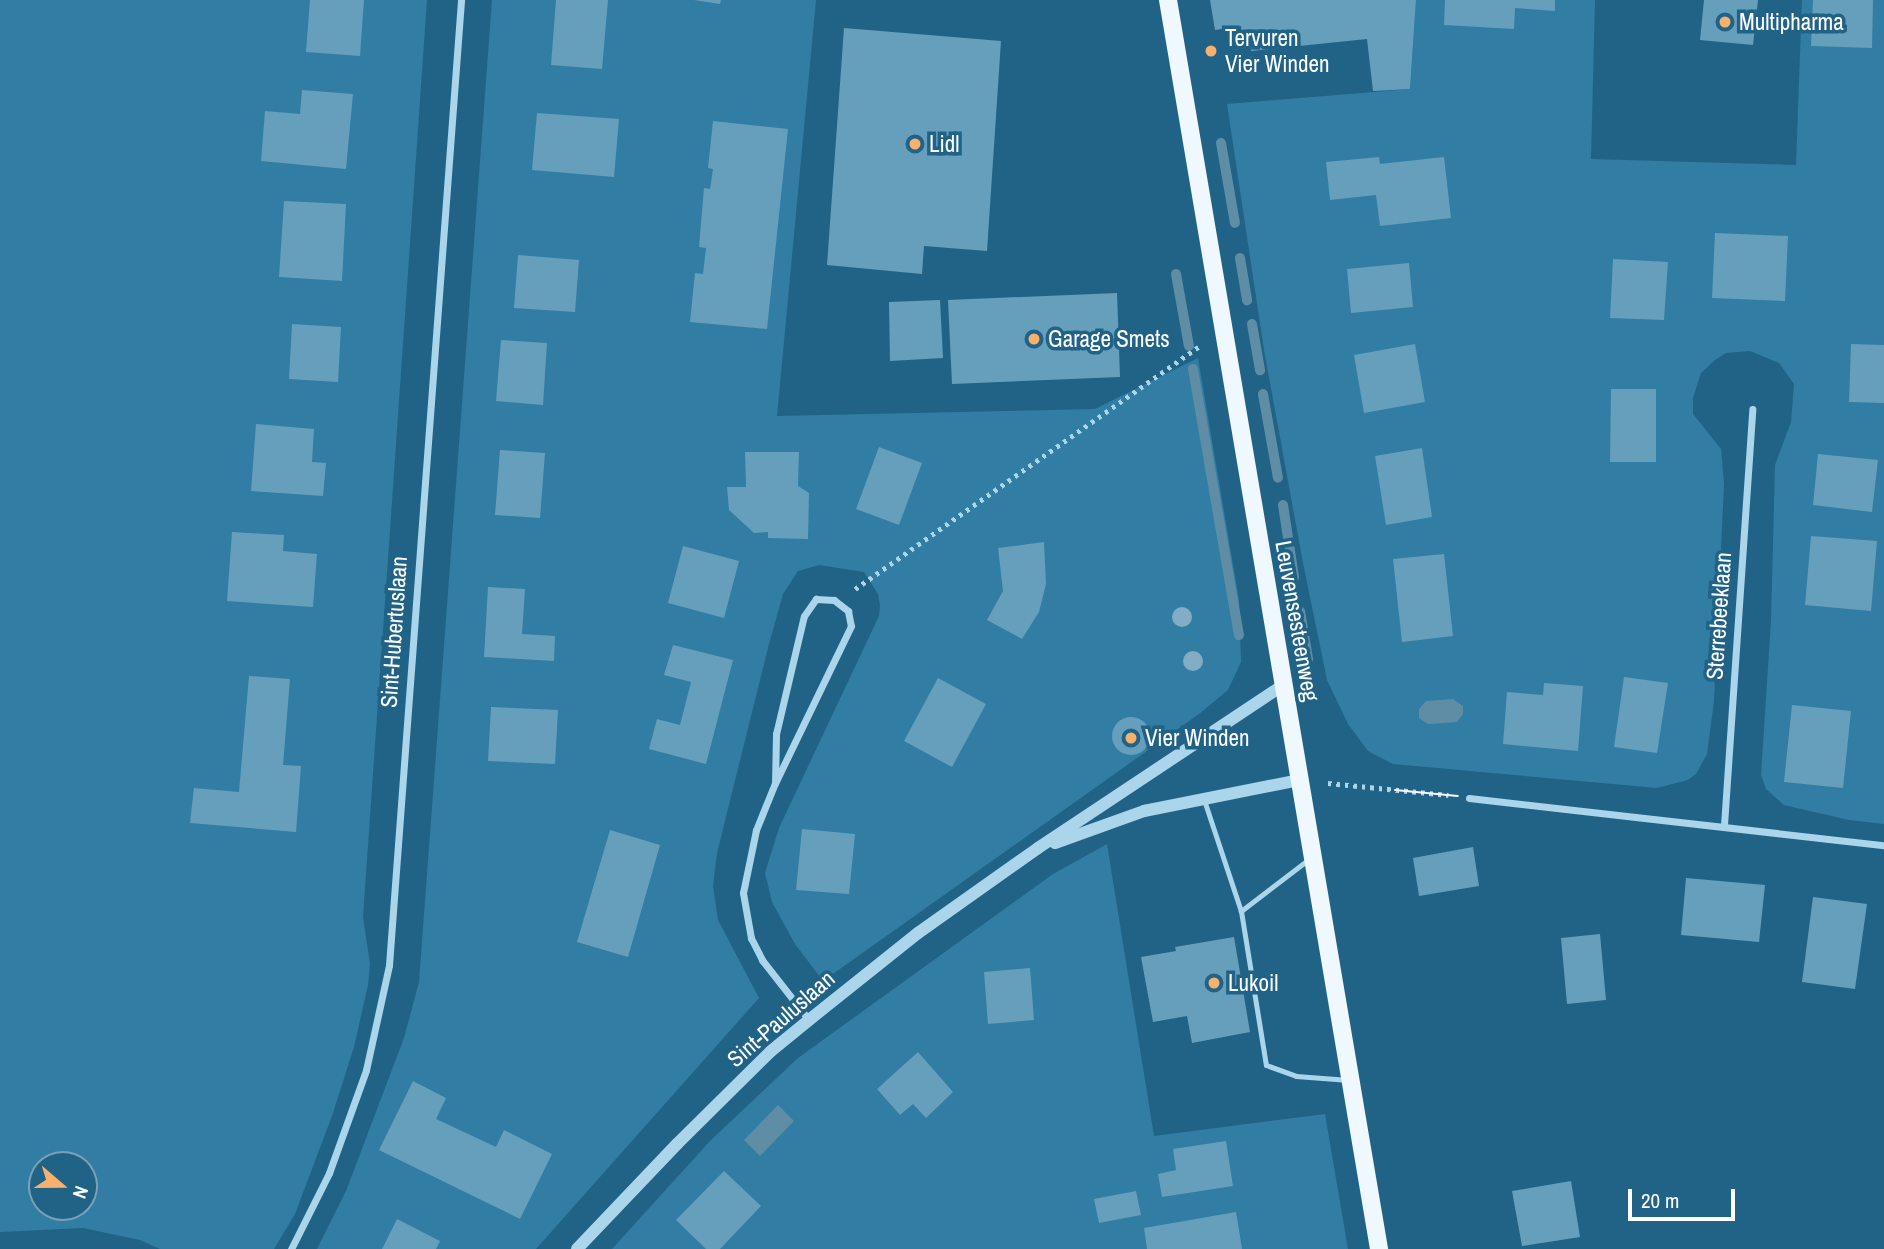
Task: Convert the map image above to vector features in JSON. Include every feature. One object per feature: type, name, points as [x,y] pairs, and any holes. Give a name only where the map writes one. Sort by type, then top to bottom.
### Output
[{"type":"main road","name":"Leuvensesteenweg","points":[[1168,0],[1379,1249]]},
{"type":"street","name":"Sint-Hubertuslaan","points":[[291,1249],[330,1173],[366,1070],[389,965],[461,0]]},
{"type":"street","name":"Sterrebeeklaan","points":[[1724,825],[1752,409]]},
{"type":"street","points":[[775,783],[776,734],[804,616],[816,599],[837,602],[848,611],[851,626],[775,783],[747,863],[743,893],[746,917],[762,960],[809,1020]]},
{"type":"street","name":"Sint-Pauluslaan","points":[[577,1249],[677,1144],[809,1020],[918,933],[1038,848],[1283,685]]},
{"type":"street","name":"Sint-Pauluslaan","points":[[1038,848],[1144,811],[1203,797],[1299,780]]},
{"type":"street","points":[[1469,798],[1884,845]]},
{"type":"lane","points":[[1203,797],[1241,911],[1266,1065],[1296,1076],[1349,1081]]},
{"type":"lane","points":[[1241,911],[1312,857]]},
{"type":"path","points":[[837,602],[1223,329]]},
{"type":"path","points":[[1299,780],[1469,798]]},
{"type":"shaded area","points":[[0,0],[427,0],[363,917],[370,964],[354,1047],[332,1116],[295,1214],[274,1249],[160,1249],[140,1240],[83,1228],[0,1232]]},
{"type":"shaded area","points":[[492,0],[816,0],[777,416],[1095,409],[1198,358],[1239,600],[1241,662],[1228,690],[1199,714],[823,981],[795,944],[772,902],[765,873],[779,828],[879,616],[880,606],[878,594],[864,572],[819,565],[798,571],[783,594],[769,644],[717,853],[713,886],[718,920],[759,998],[536,1249],[317,1249],[346,1191],[404,1038],[419,982]]},
{"type":"shaded area","points":[[1416,0],[1595,0],[1591,159],[1796,165],[1802,0],[1884,0],[1884,824],[1849,820],[1784,805],[1766,789],[1761,775],[1771,621],[1775,465],[1791,422],[1794,384],[1779,363],[1750,351],[1726,353],[1715,360],[1701,373],[1693,398],[1693,414],[1721,449],[1724,484],[1714,701],[1707,754],[1696,774],[1688,780],[1657,788],[1393,764],[1368,751],[1348,724],[1327,680],[1303,563],[1264,350],[1227,104],[1410,89]]},
{"type":"shaded area","points":[[1453,699],[1463,706],[1463,714],[1457,722],[1428,724],[1419,718],[1419,709],[1426,701]]},
{"type":"shaded area","points":[[1107,844],[1154,1136],[1325,1114],[1348,1249],[612,1249],[710,1141],[798,1058],[1053,874]]},
{"type":"shaded area","points":[[778,1105],[794,1121],[760,1156],[744,1140]]},
{"type":"building","points":[[310,0],[364,0],[360,56],[306,52]]},
{"type":"building","points":[[556,0],[608,0],[602,69],[551,65]]},
{"type":"building","points":[[694,0],[721,0],[720,4]]},
{"type":"building","points":[[1210,0],[1416,0],[1410,89],[1373,91],[1367,39],[1251,51],[1249,34],[1242,36],[1241,26],[1215,30]]},
{"type":"building","points":[[1445,0],[1555,0],[1555,11],[1515,8],[1514,29],[1444,25]]},
{"type":"building","points":[[1704,0],[1758,0],[1753,45],[1700,40]]},
{"type":"building","points":[[1813,0],[1873,0],[1872,48],[1811,46]]},
{"type":"building","name":"Lidl","points":[[844,28],[1001,41],[987,251],[924,246],[922,274],[827,265]]},
{"type":"building","points":[[302,90],[353,94],[346,169],[261,161],[265,111],[300,114]]},
{"type":"building","points":[[537,113],[619,119],[614,177],[532,170]]},
{"type":"building","points":[[713,121],[788,129],[767,329],[690,322],[695,273],[703,274],[706,248],[699,247],[704,188],[710,189],[713,169],[708,168]]},
{"type":"building","points":[[1379,157],[1380,164],[1444,157],[1451,218],[1380,226],[1376,195],[1330,200],[1326,162]]},
{"type":"building","points":[[284,201],[346,204],[342,281],[279,277]]},
{"type":"building","points":[[1715,233],[1788,236],[1785,301],[1712,298]]},
{"type":"building","points":[[518,255],[579,260],[575,312],[514,308]]},
{"type":"building","points":[[1613,259],[1668,262],[1664,320],[1610,318]]},
{"type":"building","points":[[1409,263],[1413,307],[1351,313],[1347,269]]},
{"type":"building","name":"Garage Smets","points":[[1117,293],[1120,377],[952,384],[948,300]]},
{"type":"building","points":[[940,300],[943,358],[890,361],[889,302]]},
{"type":"building","points":[[292,324],[341,327],[338,382],[289,379]]},
{"type":"building","points":[[501,340],[547,343],[543,405],[496,401]]},
{"type":"building","points":[[1415,344],[1425,402],[1364,413],[1354,355]]},
{"type":"building","points":[[1851,344],[1884,345],[1884,403],[1849,402]]},
{"type":"building","points":[[1611,389],[1656,389],[1656,462],[1610,462]]},
{"type":"building","points":[[256,424],[314,429],[312,462],[326,463],[323,496],[251,491]]},
{"type":"building","points":[[879,447],[922,463],[899,525],[856,509]]},
{"type":"building","points":[[1422,448],[1432,517],[1386,525],[1375,456]]},
{"type":"building","points":[[500,450],[545,453],[540,518],[495,515]]},
{"type":"building","points":[[745,452],[799,452],[798,486],[809,493],[808,539],[768,538],[768,532],[754,533],[729,510],[727,487],[746,487]]},
{"type":"building","points":[[1818,454],[1878,460],[1872,512],[1813,505]]},
{"type":"building","points":[[232,532],[284,535],[283,551],[317,554],[313,607],[227,601]]},
{"type":"building","points":[[1811,536],[1877,541],[1871,611],[1805,605]]},
{"type":"building","points":[[1044,542],[1046,584],[1039,612],[1022,639],[987,620],[1003,591],[998,548]]},
{"type":"building","points":[[683,546],[739,561],[724,618],[668,603]]},
{"type":"building","points":[[1444,554],[1453,636],[1402,642],[1393,559]]},
{"type":"building","points":[[488,587],[525,589],[522,634],[555,636],[554,661],[484,657]]},
{"type":"building","points":[[673,645],[733,660],[706,764],[649,749],[657,719],[680,725],[691,682],[664,675]]},
{"type":"building","points":[[249,676],[290,679],[283,765],[301,766],[296,832],[190,823],[194,788],[239,792]]},
{"type":"building","points":[[1624,677],[1668,683],[1657,753],[1614,747]]},
{"type":"building","points":[[938,678],[986,704],[952,767],[904,741]]},
{"type":"building","points":[[1544,683],[1583,686],[1578,751],[1503,744],[1507,692],[1543,695]]},
{"type":"building","points":[[1792,705],[1851,711],[1843,788],[1784,782]]},
{"type":"building","points":[[491,707],[558,710],[555,764],[488,761]]},
{"type":"building","name":"Vier Winden","points":[[1131,717],[1145,722],[1150,736],[1145,750],[1131,755],[1117,750],[1112,736],[1117,722]]},
{"type":"building","points":[[802,829],[855,834],[849,894],[796,890]]},
{"type":"building","points":[[610,830],[660,845],[628,957],[577,942]]},
{"type":"building","points":[[1473,847],[1479,886],[1419,896],[1413,858]]},
{"type":"building","points":[[1686,878],[1765,885],[1759,942],[1681,935]]},
{"type":"building","points":[[1813,897],[1867,904],[1855,989],[1802,982]]},
{"type":"building","points":[[1600,934],[1606,1000],[1567,1004],[1561,938]]},
{"type":"building","name":"Lukoil","points":[[1234,937],[1250,1032],[1192,1043],[1187,1016],[1153,1022],[1141,957],[1176,951],[1175,947]]},
{"type":"building","points":[[1030,968],[1034,1020],[988,1024],[984,972]]},
{"type":"building","points":[[918,1052],[953,1092],[926,1118],[913,1104],[900,1115],[877,1089]]},
{"type":"building","points":[[413,1081],[446,1098],[436,1119],[496,1147],[504,1130],[552,1154],[520,1219],[379,1150]]},
{"type":"building","points":[[1226,1141],[1233,1186],[1162,1197],[1158,1174],[1176,1170],[1173,1149]]},
{"type":"building","points":[[724,1171],[761,1206],[720,1249],[706,1249],[676,1220]]},
{"type":"building","points":[[1571,1181],[1580,1237],[1522,1246],[1512,1191]]},
{"type":"building","points":[[1136,1191],[1141,1215],[1099,1223],[1094,1199]]},
{"type":"building","points":[[1236,1212],[1242,1249],[1147,1249],[1144,1228]]},
{"type":"building","points":[[397,1219],[440,1241],[436,1249],[382,1249]]},
{"type":"waterway","points":[[1221,143],[1235,223]]},
{"type":"waterway","points":[[1240,258],[1247,300]]},
{"type":"waterway","points":[[1176,274],[1189,346]]},
{"type":"waterway","points":[[1252,324],[1260,370]]},
{"type":"waterway","points":[[1193,369],[1239,635]]},
{"type":"waterway","points":[[1263,394],[1278,478]]},
{"type":"waterway","points":[[1283,505],[1294,577]]},
{"type":"waterway","points":[[1300,611],[1308,659]]},
{"type":"tram line","points":[[1395,790],[1458,796]]},
{"type":"place","name":"Multipharma","points":[[1725,22]]},
{"type":"place","name":"Tervuren Vier Winden","points":[[1211,51]]},
{"type":"place","name":"Lidl","points":[[915,144]]},
{"type":"place","name":"Garage Smets","points":[[1034,339]]},
{"type":"place","name":"Vier Winden","points":[[1131,738]]},
{"type":"place","name":"Lukoil","points":[[1214,983]]}]
